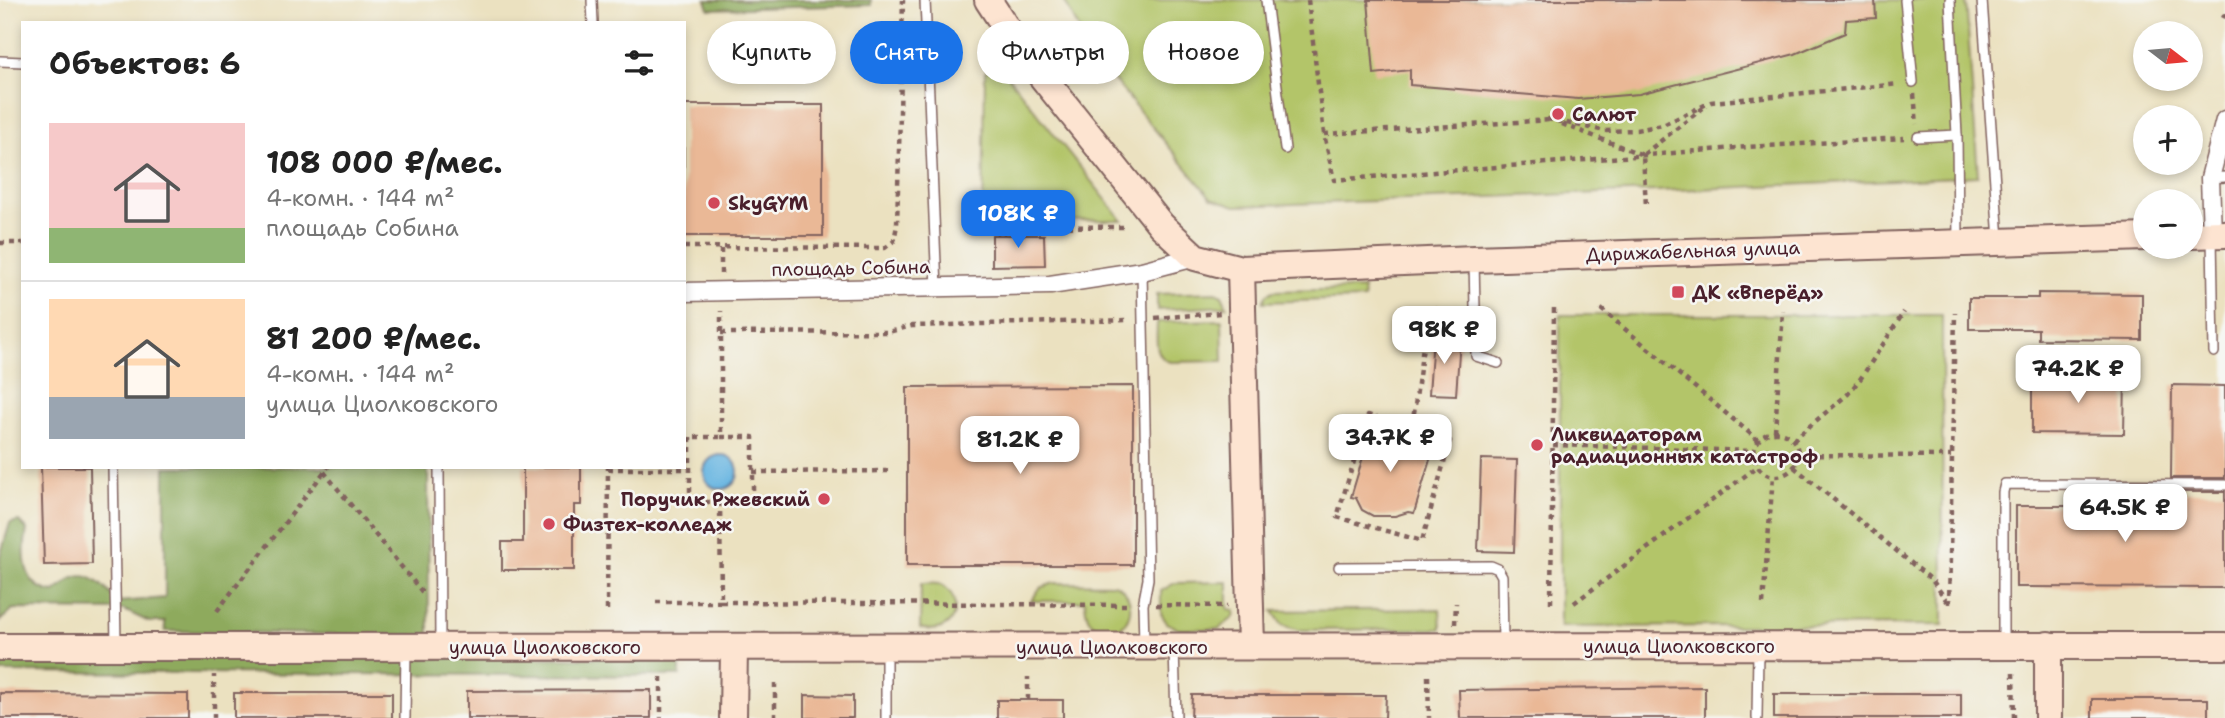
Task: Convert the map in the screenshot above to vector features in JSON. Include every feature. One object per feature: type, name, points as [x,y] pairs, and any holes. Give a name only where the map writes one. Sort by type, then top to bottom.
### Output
[{"type":"street","points":[[988,0],[1020,49],[1161,225],[1195,257]]},
{"type":"street","points":[[2209,235],[2225,120]]},
{"type":"street","name":"Дирижабельная улица","points":[[1195,257],[1241,269],[2133,237]]},
{"type":"street","points":[[1142,271],[1195,257]]},
{"type":"street","points":[[1241,269],[1251,646]]},
{"type":"street","name":"площадь Собина","points":[[686,292],[1050,285],[1142,271]]},
{"type":"street","points":[[2048,645],[2048,718]]},
{"type":"street","name":"улица Циолковского","points":[[0,648],[2225,646]]},
{"type":"street","points":[[733,718],[734,648]]},
{"type":"lane","points":[[592,0],[593,21]]},
{"type":"lane","points":[[925,0],[937,288]]},
{"type":"lane","points":[[1266,0],[1285,149]]},
{"type":"lane","points":[[1905,0],[1913,82]]},
{"type":"lane","points":[[1950,0],[1957,135],[1958,243]]},
{"type":"lane","points":[[1982,0],[1999,242]]},
{"type":"lane","points":[[0,61],[21,62]]},
{"type":"lane","points":[[1918,137],[1957,135]]},
{"type":"lane","points":[[2209,235],[2214,352]]},
{"type":"lane","points":[[1474,259],[1476,356],[1498,363]]},
{"type":"lane","points":[[1142,271],[1148,579],[1143,605],[1144,647]]},
{"type":"lane","points":[[113,469],[116,647]]},
{"type":"lane","points":[[439,469],[440,647]]},
{"type":"lane","points":[[2003,645],[2005,484],[2225,485]]},
{"type":"lane","points":[[1339,567],[1490,566],[1498,569],[1502,576],[1503,646]]},
{"type":"lane","points":[[1174,646],[1176,718]]},
{"type":"lane","points":[[1757,718],[1758,646]]},
{"type":"lane","points":[[405,718],[406,648]]},
{"type":"lane","points":[[886,648],[886,718]]},
{"type":"path","points":[[686,247],[886,248],[894,241],[897,225],[903,0]]},
{"type":"path","points":[[1308,0],[1324,134],[1334,180],[1643,155],[1918,137],[1913,82],[1711,102],[1663,125],[1636,130],[1605,131],[1548,119],[1324,134]]},
{"type":"path","points":[[1643,155],[1711,102]]},
{"type":"path","points":[[1548,119],[1643,155]]},
{"type":"path","points":[[1643,155],[1646,206]]},
{"type":"path","points":[[978,226],[1126,227]]},
{"type":"path","points":[[0,243],[21,243]]},
{"type":"path","points":[[721,247],[721,437]]},
{"type":"path","points":[[1434,306],[1435,328]]},
{"type":"path","points":[[1551,603],[1554,308]]},
{"type":"path","points":[[1601,309],[1758,440]]},
{"type":"path","points":[[1775,431],[1783,311]]},
{"type":"path","points":[[721,333],[888,332],[912,326],[1144,320],[1227,312]]},
{"type":"path","points":[[1793,440],[1848,394],[1904,312]]},
{"type":"path","points":[[1794,467],[1932,580],[1949,604],[1955,313]]},
{"type":"path","points":[[1409,429],[1414,412],[1424,339],[1435,328],[1476,327]]},
{"type":"path","points":[[1368,415],[1409,429],[1450,441],[1422,541],[1337,517],[1368,415]]},
{"type":"path","points":[[1775,431],[1788,435],[1793,440],[1798,455],[1794,467],[1785,474],[1773,476],[1757,467],[1753,451],[1762,435],[1775,431]]},
{"type":"path","points":[[690,437],[721,437],[753,437],[753,502],[690,502],[690,437]]},
{"type":"path","points":[[1553,445],[1753,451]]},
{"type":"path","points":[[1798,455],[1951,456]]},
{"type":"path","points":[[1574,603],[1757,467]]},
{"type":"path","points":[[217,611],[326,469],[440,613]]},
{"type":"path","points":[[607,610],[608,469]]},
{"type":"path","points":[[686,469],[690,469]]},
{"type":"path","points":[[753,472],[891,471]]},
{"type":"path","points":[[1763,604],[1773,476]]},
{"type":"path","points":[[720,502],[721,602]]},
{"type":"path","points":[[656,602],[1235,606]]},
{"type":"path","points":[[1455,628],[1456,603]]},
{"type":"path","points":[[2013,673],[2014,718]]},
{"type":"path","points":[[214,675],[214,718]]},
{"type":"path","points":[[1428,676],[1429,718]]},
{"type":"path","points":[[661,677],[661,718]]},
{"type":"path","points":[[775,677],[775,718]]},
{"type":"path","points":[[1028,677],[1028,700]]},
{"type":"green space","points":[[706,0],[871,0],[871,5],[709,9]]},
{"type":"green space","name":"Салют","points":[[1064,0],[1966,0],[1978,176],[1236,206],[1211,198],[1117,84],[1129,84],[1129,21],[1075,21]]},
{"type":"green space","points":[[985,84],[1014,84],[1122,220],[983,221]]},
{"type":"green space","points":[[1363,289],[1364,299],[1263,302],[1267,294],[1273,291]]},
{"type":"green space","points":[[1216,292],[1222,295],[1227,306],[1157,310],[1157,294]]},
{"type":"green space","points":[[1560,315],[1942,315],[1943,625],[1560,627]]},
{"type":"green space","points":[[1222,320],[1223,361],[1170,362],[1158,351],[1157,322]]},
{"type":"green space","points":[[165,469],[428,469],[429,636],[165,631],[165,622],[149,622],[124,610],[13,609],[0,621],[0,556],[10,523],[19,521],[27,529],[27,569],[30,578],[44,589],[55,592],[69,580],[80,576],[99,583],[118,602],[165,598]]},
{"type":"green space","points":[[1228,582],[1228,609],[1235,610],[1234,617],[1219,629],[1178,629],[1167,623],[1161,614],[1161,591],[1175,583]]},
{"type":"green space","points":[[1054,583],[1114,584],[1126,593],[1130,613],[1117,630],[1102,629],[1090,621],[1085,601],[1031,601],[1040,588]]},
{"type":"green space","points":[[921,584],[938,584],[952,595],[954,613],[951,621],[944,627],[934,630],[920,628]]},
{"type":"green space","points":[[1440,609],[1441,629],[1298,630],[1282,625],[1273,611]]},
{"type":"green space","points":[[0,658],[680,658],[680,676],[0,672]]},
{"type":"water","points":[[721,455],[733,460],[738,472],[733,484],[721,489],[709,484],[704,472],[709,460]]},
{"type":"building","points":[[1368,0],[1875,0],[1876,18],[1846,20],[1845,33],[1795,54],[1639,94],[1578,99],[1410,85],[1410,70],[1374,74]]},
{"type":"building","points":[[686,105],[823,105],[823,236],[686,236]]},
{"type":"building","points":[[992,235],[1044,235],[1045,265],[992,266]]},
{"type":"building","points":[[2038,293],[2142,294],[2142,340],[2038,339],[2038,329],[1969,329],[1969,298],[2038,298]]},
{"type":"building","points":[[1433,337],[1460,339],[1456,395],[1429,394]]},
{"type":"building","points":[[2032,377],[2125,377],[2124,434],[2032,433]]},
{"type":"building","points":[[2172,385],[2225,386],[2225,478],[2171,478]]},
{"type":"building","points":[[1133,386],[1133,565],[907,565],[907,387]]},
{"type":"building","points":[[1373,424],[1411,435],[1409,445],[1432,453],[1414,513],[1373,516],[1362,510],[1356,498],[1351,497]]},
{"type":"building","points":[[1481,459],[1517,460],[1514,552],[1478,551]]},
{"type":"building","points":[[41,469],[90,469],[92,564],[44,565]]},
{"type":"building","name":"Физтех-колледж","points":[[523,469],[581,469],[581,505],[574,505],[574,570],[502,570],[502,542],[523,542]]},
{"type":"building","points":[[2225,492],[2225,588],[2016,587],[2016,506],[2136,506],[2137,494]]},
{"type":"building","points":[[1705,687],[1705,718],[1460,718],[1459,690]]},
{"type":"building","points":[[651,690],[651,718],[467,718],[467,691]]},
{"type":"building","points":[[0,693],[188,694],[188,718],[0,718]]},
{"type":"building","points":[[234,693],[392,693],[392,718],[234,718]]},
{"type":"building","points":[[1774,694],[1961,694],[1961,718],[1774,718]]},
{"type":"building","points":[[805,695],[853,696],[853,718],[805,718]]},
{"type":"building","points":[[1192,695],[1386,695],[1385,718],[1191,718]]},
{"type":"building","points":[[2092,699],[2208,699],[2208,718],[2092,718]]},
{"type":"building","points":[[997,700],[1063,700],[1063,718],[997,718]]},
{"type":"place","name":"Салют","points":[[1558,114]]},
{"type":"place","name":"SkyGYM","points":[[714,203]]},
{"type":"place","name":"ДК «Вперёд»","points":[[1678,292]]},
{"type":"place","name":"Ликвидаторам радиационных катастроф","points":[[1537,445]]},
{"type":"place","name":"Поручик Ржевский","points":[[824,499]]},
{"type":"place","name":"Физтех-колледж","points":[[549,524]]}]
